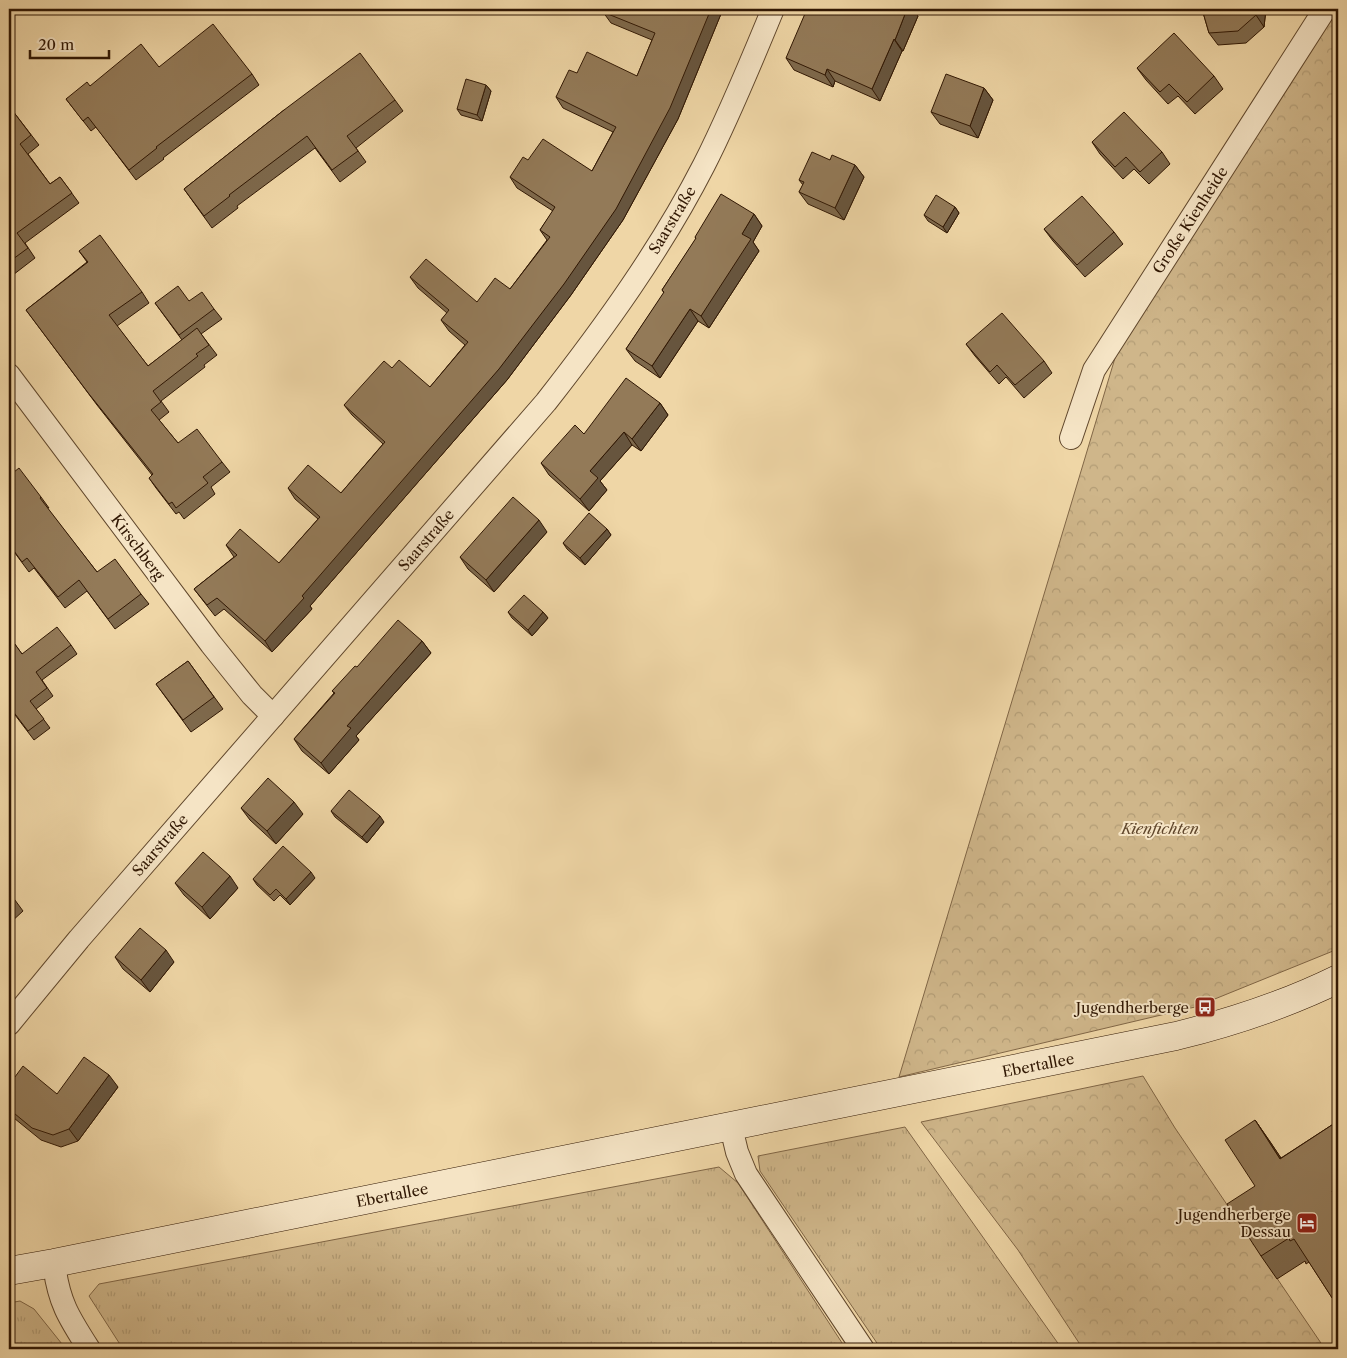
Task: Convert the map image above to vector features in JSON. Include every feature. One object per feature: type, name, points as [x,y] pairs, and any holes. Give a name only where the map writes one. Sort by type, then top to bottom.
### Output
[{"type":"street","name":"Saarstraße","points":[[12,1015],[546,402],[601,331],[660,240],[704,166],[744,80],[773,9]]},
{"type":"street","name":"Große Kienheide","points":[[1071,438],[1094,370],[1325,9]]},
{"type":"street","name":"Kirschberg","points":[[9,375],[211,644],[248,690],[273,716]]},
{"type":"street","name":"Ebertallee","points":[[9,1270],[54,1263],[1176,1036],[1256,1014],[1338,979]]},
{"type":"street","points":[[730,1126],[737,1152],[746,1174],[863,1349]]},
{"type":"street","points":[[54,1263],[56,1284],[62,1304],[89,1349]]},
{"type":"green space","name":"Kienfichten","points":[[1333,9],[1338,9],[1338,949],[1195,1007],[899,1077],[1118,348]]},
{"type":"green space","points":[[1143,1076],[1175,1128],[1325,1349],[1083,1349],[1018,1250],[921,1122]]},
{"type":"green space","points":[[905,1127],[1062,1349],[881,1349],[760,1171],[758,1156]]},
{"type":"green space","points":[[719,1167],[738,1183],[846,1349],[123,1349],[89,1296],[99,1284]]},
{"type":"green space","points":[[20,1301],[34,1309],[66,1349],[9,1349],[9,1303]]},
{"type":"building","points":[[605,9],[711,9],[670,108],[616,209],[564,284],[499,369],[302,596],[304,598],[265,641],[217,598],[207,605],[194,589],[237,555],[226,545],[240,529],[279,563],[320,517],[288,488],[308,465],[341,493],[385,442],[344,405],[384,361],[392,368],[399,360],[430,387],[468,342],[441,320],[449,310],[410,277],[426,259],[477,302],[495,278],[510,289],[550,237],[540,230],[555,207],[510,177],[523,157],[528,160],[543,139],[592,171],[616,127],[556,97],[569,70],[577,73],[587,52],[637,76],[655,33],[603,12]]},
{"type":"building","points":[[807,9],[907,9],[872,89],[827,69],[825,75],[786,58]]},
{"type":"building","points":[[1202,9],[1256,9],[1256,15],[1238,31],[1209,33]]},
{"type":"building","points":[[213,24],[252,74],[156,147],[129,170],[88,117],[83,121],[66,99],[87,82],[90,86],[141,44],[159,67]]},
{"type":"building","points":[[1174,33],[1214,76],[1187,102],[1169,84],[1160,92],[1137,68]]},
{"type":"building","points":[[360,53],[395,100],[347,136],[358,151],[332,170],[307,136],[204,216],[184,189]]},
{"type":"building","points":[[946,74],[984,88],[970,126],[931,112]]},
{"type":"building","points":[[466,79],[486,85],[477,115],[457,109]]},
{"type":"building","points":[[9,106],[31,135],[20,144],[50,184],[60,177],[72,193],[17,233],[28,248],[9,262]]},
{"type":"building","points":[[1124,112],[1162,152],[1140,172],[1126,157],[1115,167],[1092,142]]},
{"type":"building","points":[[812,152],[830,160],[832,155],[855,165],[835,208],[799,192],[804,182],[799,180]]},
{"type":"building","points":[[721,194],[754,214],[742,234],[751,239],[701,316],[690,309],[652,366],[626,349],[664,292],[662,290],[696,238]]},
{"type":"building","points":[[936,195],[955,207],[943,227],[924,215]]},
{"type":"building","points":[[1082,196],[1114,232],[1077,265],[1044,229]]},
{"type":"building","points":[[100,235],[142,292],[109,315],[148,366],[197,328],[209,345],[196,354],[198,356],[153,391],[161,402],[151,410],[178,443],[197,429],[222,462],[203,477],[208,483],[176,508],[172,502],[169,504],[149,478],[153,474],[89,394],[26,310],[88,262],[79,251]]},
{"type":"building","points":[[178,286],[189,301],[202,292],[214,309],[179,335],[155,303]]},
{"type":"building","points":[[1002,313],[1044,361],[1015,385],[997,365],[990,372],[966,344]]},
{"type":"building","points":[[626,378],[660,403],[632,439],[624,432],[590,471],[598,478],[580,499],[541,463],[575,425],[584,434]]},
{"type":"building","points":[[19,468],[97,572],[115,559],[141,594],[108,619],[79,580],[58,597],[27,558],[22,562],[9,544],[9,476]]},
{"type":"building","points":[[513,497],[539,520],[486,580],[460,557]]},
{"type":"building","points":[[589,513],[607,529],[580,558],[563,543]]},
{"type":"building","points":[[524,595],[543,612],[528,630],[508,612]]},
{"type":"building","points":[[398,620],[422,641],[347,726],[351,728],[321,763],[294,739],[335,693],[332,691],[355,666],[357,667]]},
{"type":"building","points":[[57,627],[71,645],[36,672],[47,688],[30,701],[44,719],[28,731],[9,706],[9,636],[22,654]]},
{"type":"building","points":[[188,661],[214,697],[183,720],[156,684]]},
{"type":"building","points":[[268,778],[294,802],[267,831],[241,808]]},
{"type":"building","points":[[349,790],[380,816],[362,837],[331,811]]},
{"type":"building","points":[[283,846],[311,872],[286,899],[276,889],[270,895],[253,879]]},
{"type":"building","points":[[203,852],[230,876],[202,907],[175,883]]},
{"type":"building","points":[[140,928],[166,950],[141,980],[115,957]]},
{"type":"building","points":[[84,1057],[109,1075],[69,1129],[53,1135],[32,1128],[9,1109],[9,1085],[23,1066],[57,1094]]},
{"type":"building","points":[[1255,1120],[1280,1159],[1338,1121],[1338,1187],[1332,1191],[1338,1202],[1338,1307],[1294,1239],[1290,1241],[1289,1238],[1261,1256],[1227,1204],[1255,1186],[1225,1140]]},
{"type":"place","name":"Jugendherberge","points":[[1205,1007]]},
{"type":"place","name":"Jugendherberge Dessau","points":[[1307,1223]]}]
